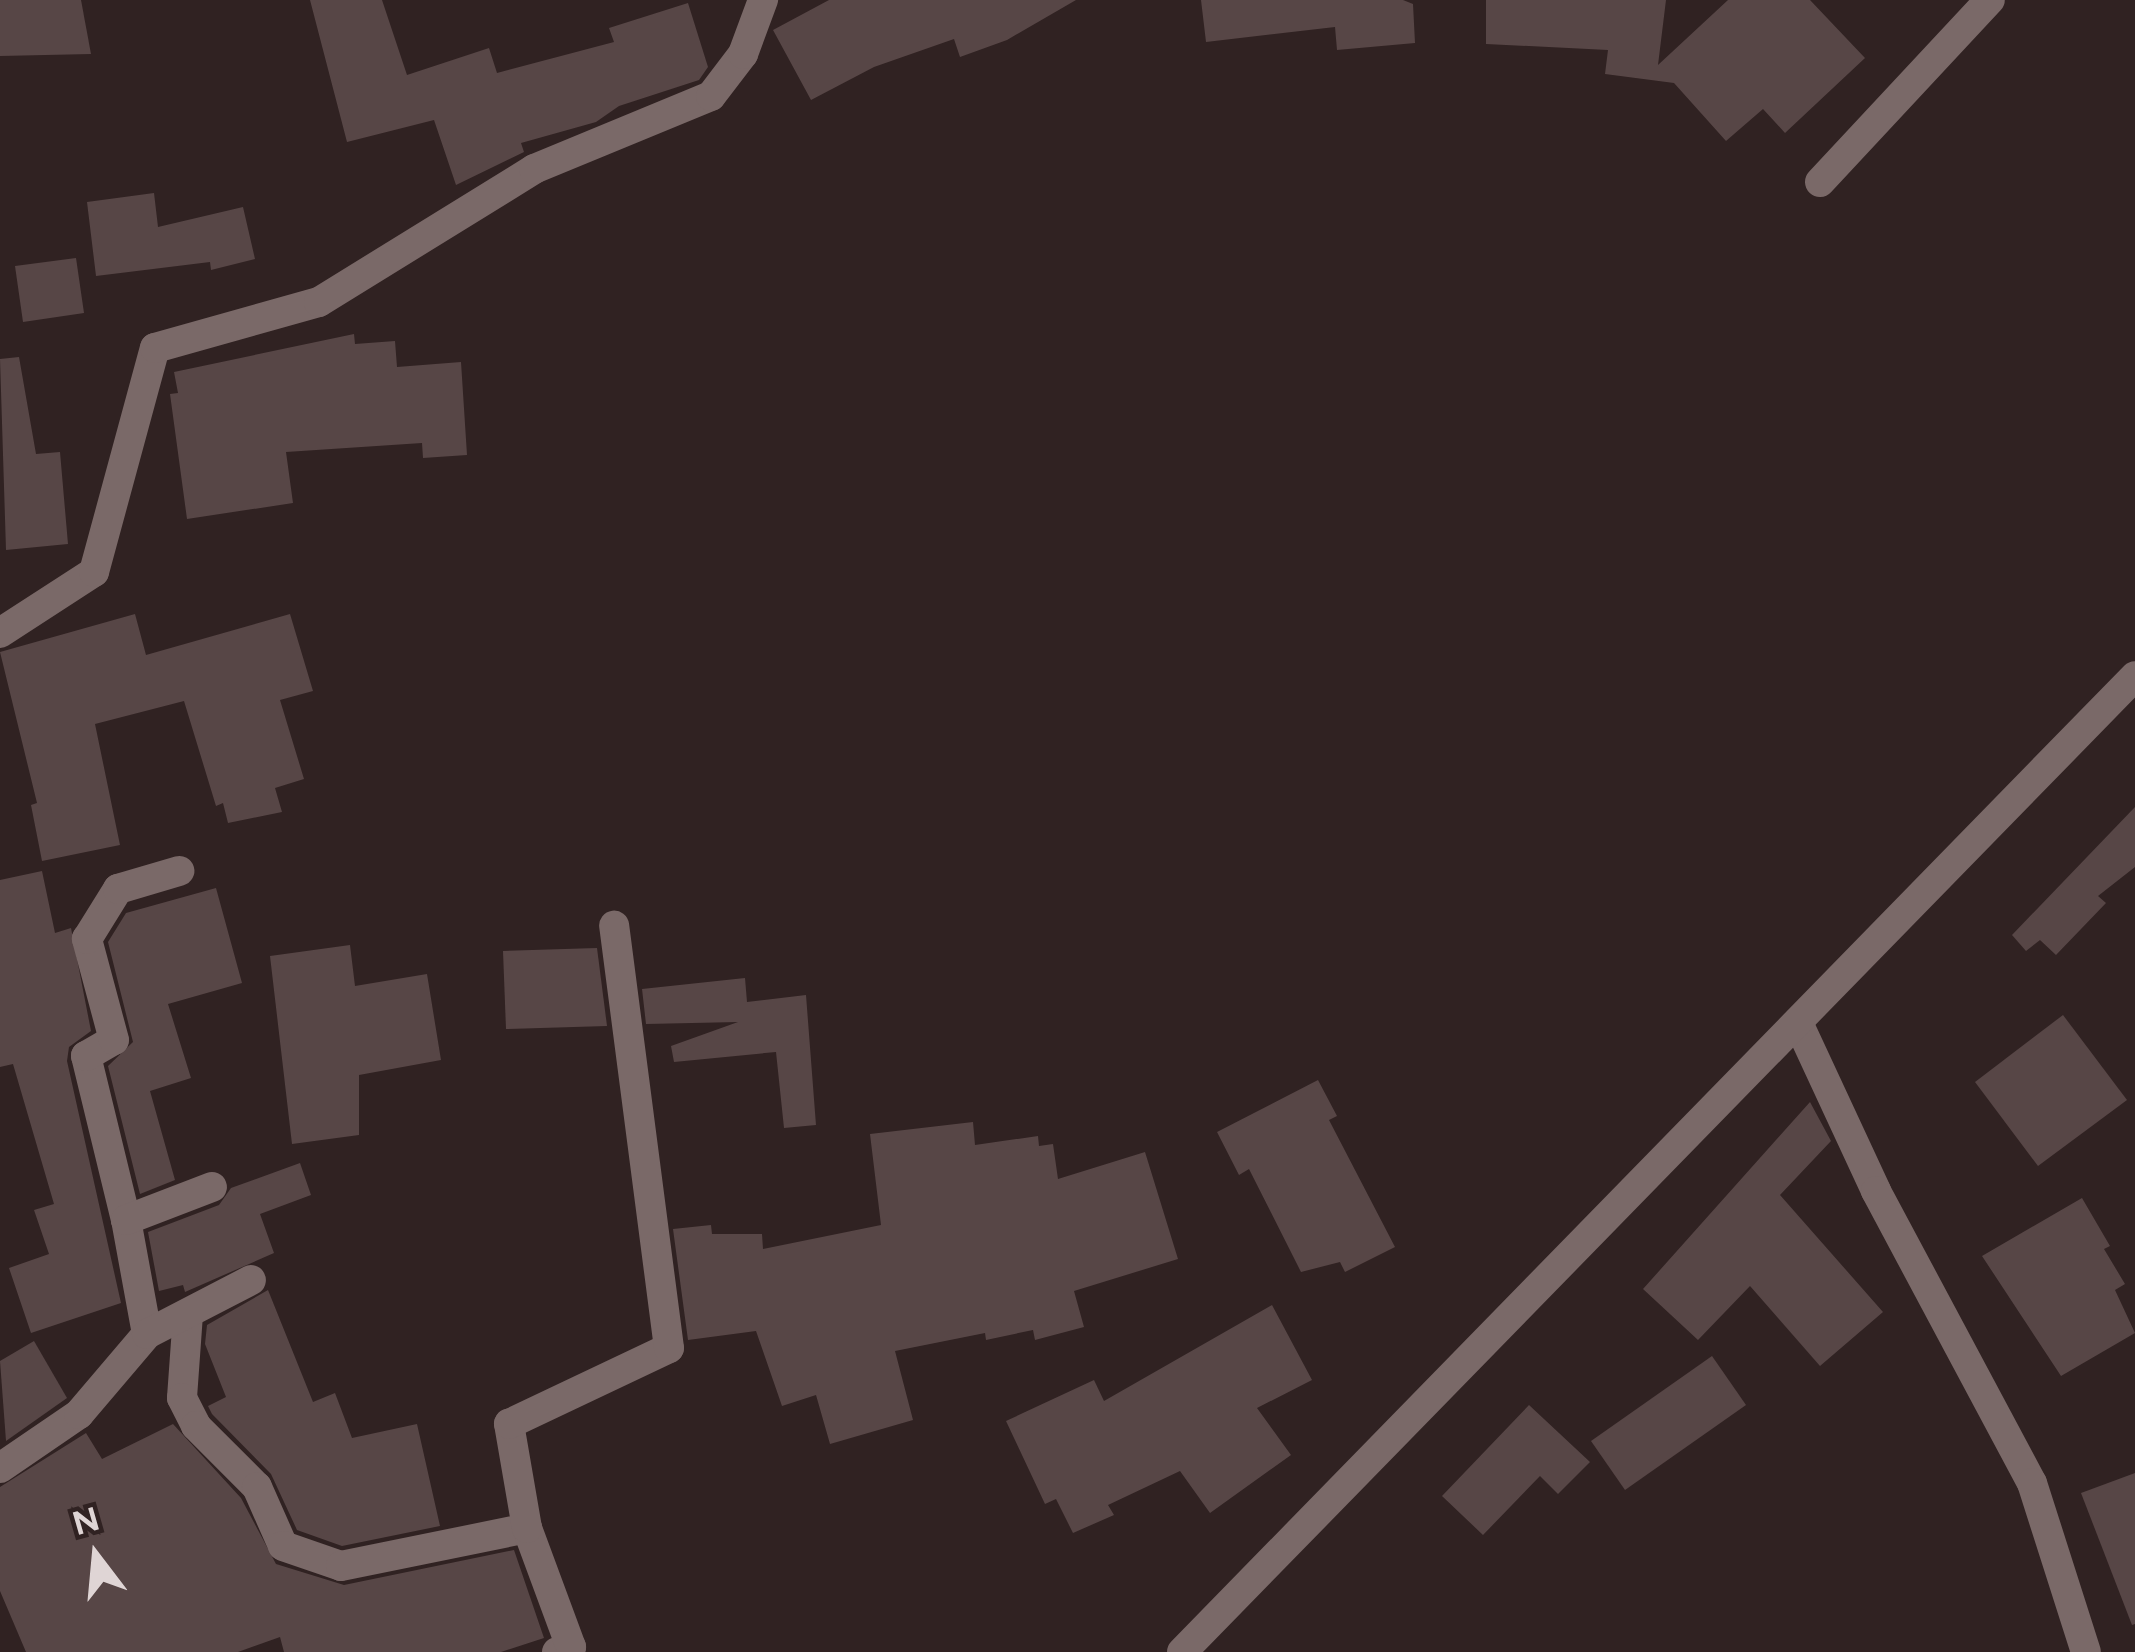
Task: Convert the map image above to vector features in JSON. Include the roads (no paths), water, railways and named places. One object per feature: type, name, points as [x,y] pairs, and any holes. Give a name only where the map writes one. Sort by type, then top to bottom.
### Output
[{"type":"street","points":[[0,633],[94,572],[155,348],[319,302],[534,169],[712,96],[742,54],[763,0]]},
{"type":"street","points":[[1820,182],[1990,0]]},
{"type":"street","points":[[1182,1652],[1800,1027],[2135,677]]},
{"type":"street","points":[[147,1334],[126,1220],[86,1056],[114,1040],[87,939],[118,889],[179,872]]},
{"type":"street","points":[[567,1650],[527,1528],[509,1424],[669,1348],[614,926]]},
{"type":"street","points":[[1800,1027],[1876,1191],[2032,1483],[2086,1652]]},
{"type":"street","points":[[126,1220],[212,1187]]},
{"type":"street","points":[[0,1468],[79,1414],[147,1334],[251,1280]]},
{"type":"street","points":[[188,1314],[182,1398],[196,1426],[257,1487],[283,1546],[340,1566],[527,1528]]}]
